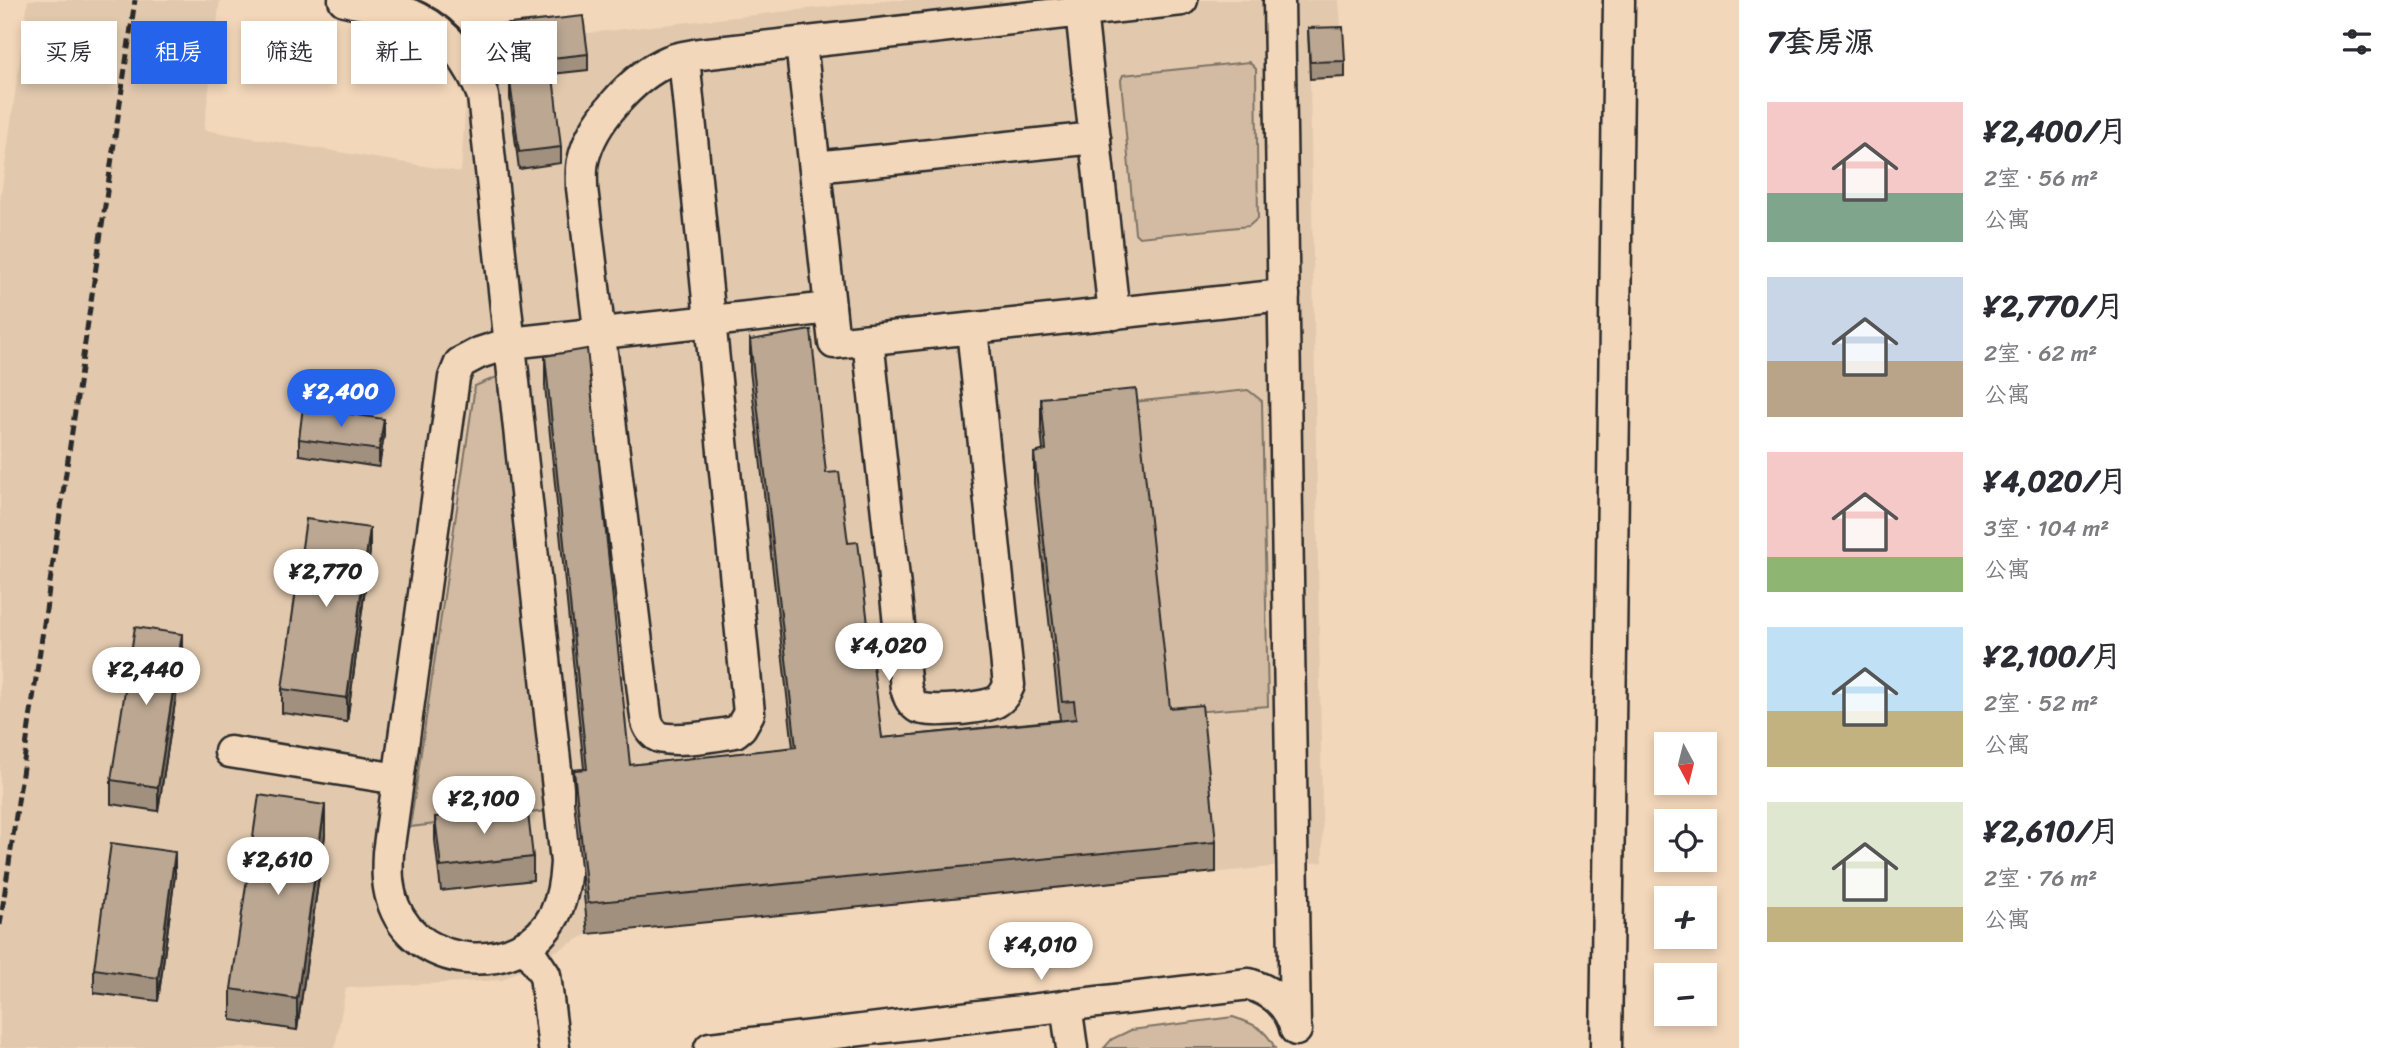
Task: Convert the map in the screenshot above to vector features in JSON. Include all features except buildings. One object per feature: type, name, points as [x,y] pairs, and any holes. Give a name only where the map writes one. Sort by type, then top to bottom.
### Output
[{"type":"street","points":[[344,0],[416,17],[437,31],[459,52],[475,75],[483,96],[510,343],[566,862],[564,890],[554,916],[536,938],[512,953],[484,960],[457,958],[431,948],[410,930],[394,908],[387,881],[388,853],[454,378],[460,363],[510,343],[830,308]]},
{"type":"street","points":[[684,58],[749,713],[735,732],[664,739],[651,731],[646,717],[599,333],[582,188],[583,162],[593,134],[621,95],[669,61],[684,58],[801,43],[1182,0]]},
{"type":"street","points":[[1279,0],[1296,1038]]},
{"type":"street","points":[[1606,1048],[1619,0]]},
{"type":"street","points":[[1081,11],[1114,314]]},
{"type":"street","points":[[801,43],[834,343],[1284,295]]},
{"type":"street","points":[[815,167],[1095,138]]},
{"type":"street","points":[[867,340],[906,688],[917,707],[932,711],[990,704],[1001,698],[1009,685],[972,328]]},
{"type":"street","points":[[230,752],[398,779]]},
{"type":"street","points":[[525,945],[545,975],[554,1048]]},
{"type":"street","points":[[710,1048],[1249,985],[1265,990],[1279,999],[1290,1012],[1296,1038]]},
{"type":"street","points":[[1066,1005],[1072,1048]]},
{"type":"shaded area","points":[[28,0],[220,0],[217,21],[131,21],[131,84],[210,84],[204,130],[461,172],[467,84],[557,84],[557,36],[890,0],[1339,0],[1345,77],[1310,79],[1323,862],[588,934],[502,980],[346,988],[335,1048],[0,1048],[0,201],[21,50],[21,84],[117,84],[117,21],[25,21]]},
{"type":"shaded area","points":[[1249,62],[1256,69],[1258,218],[1249,226],[1139,237],[1135,233],[1121,80],[1123,75]]},
{"type":"shaded area","points":[[497,377],[546,811],[410,827],[475,386]]},
{"type":"shaded area","points":[[1248,390],[1262,401],[1268,706],[1168,714],[1133,402]]},
{"type":"shaded area","points":[[1233,1017],[1258,1028],[1275,1048],[1104,1048],[1112,1039],[1131,1030]]},
{"type":"railway","points":[[0,925],[135,0]]}]
